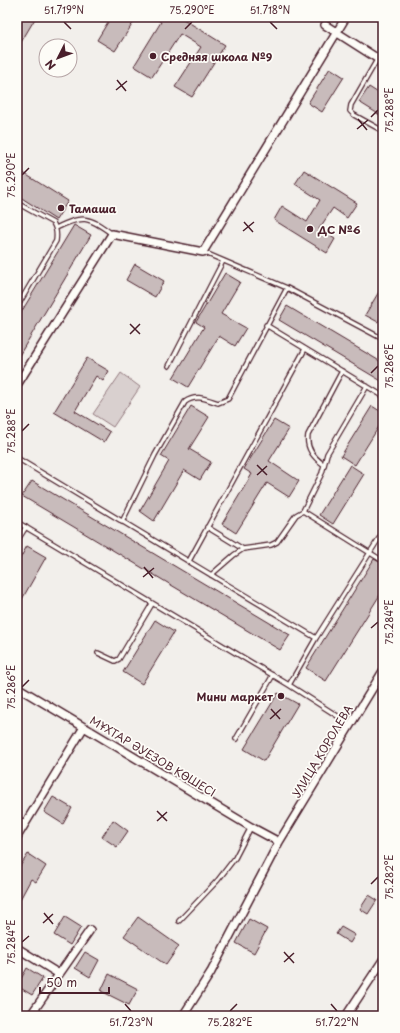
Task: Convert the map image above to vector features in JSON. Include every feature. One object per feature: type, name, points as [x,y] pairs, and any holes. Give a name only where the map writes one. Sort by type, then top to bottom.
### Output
[{"type":"street","points":[[17,385],[112,234],[203,252],[346,17]]},
{"type":"street","points":[[325,25],[380,60]]},
{"type":"street","name":"УЛИЦА КОРОЛЕВА","points":[[183,1016],[211,972],[279,842],[383,671]]},
{"type":"street","name":"МҰХТАР ӘУЕЗОВ КӨШЕСІ","points":[[17,687],[251,827],[279,842]]},
{"type":"street","points":[[17,837],[84,727]]},
{"type":"street","points":[[17,820],[24,825]]},
{"type":"street","points":[[30,1016],[90,930]]},
{"type":"street","points":[[17,948],[59,974]]},
{"type":"street","points":[[346,1016],[383,960]]},
{"type":"lane","points":[[380,60],[350,105],[350,110],[354,115],[383,131]]},
{"type":"lane","points":[[17,203],[53,223],[56,228],[56,241],[17,307]]},
{"type":"lane","points":[[56,228],[74,219],[84,218],[98,223],[112,234]]},
{"type":"lane","points":[[203,252],[287,288],[383,339]]},
{"type":"lane","points":[[169,366],[223,261]]},
{"type":"lane","points":[[122,522],[155,455],[185,402],[194,397],[199,397],[218,403],[228,398],[287,288]]},
{"type":"lane","points":[[266,325],[383,396]]},
{"type":"lane","points":[[189,561],[305,349]]},
{"type":"lane","points":[[323,464],[311,453],[307,441],[308,435],[342,371]]},
{"type":"lane","points":[[211,575],[243,549],[271,545],[277,542],[296,515],[303,511],[322,472],[327,454],[367,386]]},
{"type":"lane","points":[[17,458],[316,638]]},
{"type":"lane","points":[[303,511],[383,561]]},
{"type":"lane","points":[[17,522],[273,675],[351,725]]},
{"type":"lane","points":[[17,541],[26,527]]},
{"type":"lane","points":[[207,527],[243,549]]},
{"type":"lane","points":[[289,685],[316,638],[383,532]]},
{"type":"lane","points":[[98,653],[115,661],[119,659],[152,604]]},
{"type":"lane","points":[[236,739],[273,675]]},
{"type":"lane","points":[[179,921],[218,880],[235,858],[251,827]]},
{"type":"shaded area","points":[[121,373],[140,387],[113,427],[93,414]]},
{"type":"building","points":[[17,17],[36,17],[17,49]]},
{"type":"building","points":[[111,17],[137,17],[115,51],[97,40]]},
{"type":"building","name":"Средняя школа №9","points":[[153,17],[180,17],[225,45],[192,97],[175,87],[201,47],[180,34],[152,77],[134,66],[161,22]]},
{"type":"building","points":[[330,68],[344,77],[322,112],[308,103]]},
{"type":"building","points":[[369,87],[383,96],[383,117],[359,102]]},
{"type":"building","points":[[17,169],[68,201],[56,220],[17,195]]},
{"type":"building","points":[[304,170],[357,203],[347,218],[333,208],[319,229],[335,239],[327,253],[274,220],[282,206],[307,222],[320,200],[295,184]]},
{"type":"building","points":[[74,225],[91,235],[17,359],[17,319]]},
{"type":"building","points":[[135,264],[164,281],[155,297],[126,280]]},
{"type":"building","points":[[225,273],[240,282],[221,314],[246,328],[235,346],[219,336],[188,387],[173,378],[204,327],[196,322]]},
{"type":"building","points":[[383,285],[383,313],[378,322],[365,315]]},
{"type":"building","points":[[287,306],[383,363],[383,382],[279,320]]},
{"type":"building","points":[[87,358],[109,371],[103,381],[96,376],[75,411],[110,432],[104,442],[54,412]]},
{"type":"building","points":[[191,406],[209,417],[189,449],[211,462],[200,480],[184,470],[154,521],[140,511],[169,461],[161,456]]},
{"type":"building","points":[[372,406],[383,413],[383,420],[355,465],[341,456]]},
{"type":"building","points":[[274,420],[289,429],[269,461],[299,481],[289,497],[267,483],[236,533],[222,524],[252,474],[244,469]]},
{"type":"building","points":[[350,465],[364,474],[333,524],[319,515]]},
{"type":"building","points":[[32,481],[290,635],[280,650],[22,496]]},
{"type":"building","points":[[27,546],[46,557],[17,608],[17,564]]},
{"type":"building","points":[[374,559],[383,564],[383,590],[326,681],[306,668]]},
{"type":"building","points":[[155,620],[174,632],[142,684],[123,672]]},
{"type":"building","points":[[278,693],[298,704],[264,761],[244,749]]},
{"type":"building","points":[[53,797],[72,808],[63,824],[44,812]]},
{"type":"building","points":[[113,820],[128,831],[117,847],[102,837]]},
{"type":"building","points":[[28,854],[46,866],[36,882],[31,879],[17,905],[17,871]]},
{"type":"building","points":[[369,895],[377,900],[368,914],[360,909]]},
{"type":"building","points":[[65,917],[81,927],[70,945],[54,935]]},
{"type":"building","points":[[138,917],[179,946],[166,965],[124,936]]},
{"type":"building","points":[[249,919],[267,929],[254,953],[236,943]]},
{"type":"building","points":[[341,927],[355,935],[350,943],[336,934]]},
{"type":"building","points":[[85,952],[99,960],[90,977],[75,968]]},
{"type":"building","points":[[27,968],[43,978],[32,995],[17,986]]},
{"type":"building","points":[[109,974],[138,989],[129,1005],[101,991]]},
{"type":"place","name":"Средняя школа №9","points":[[153,56]]},
{"type":"place","name":"Тамаша","points":[[61,208]]},
{"type":"place","name":"ДС №6","points":[[310,229]]},
{"type":"place","name":"Мини маркет","points":[[281,696]]}]
